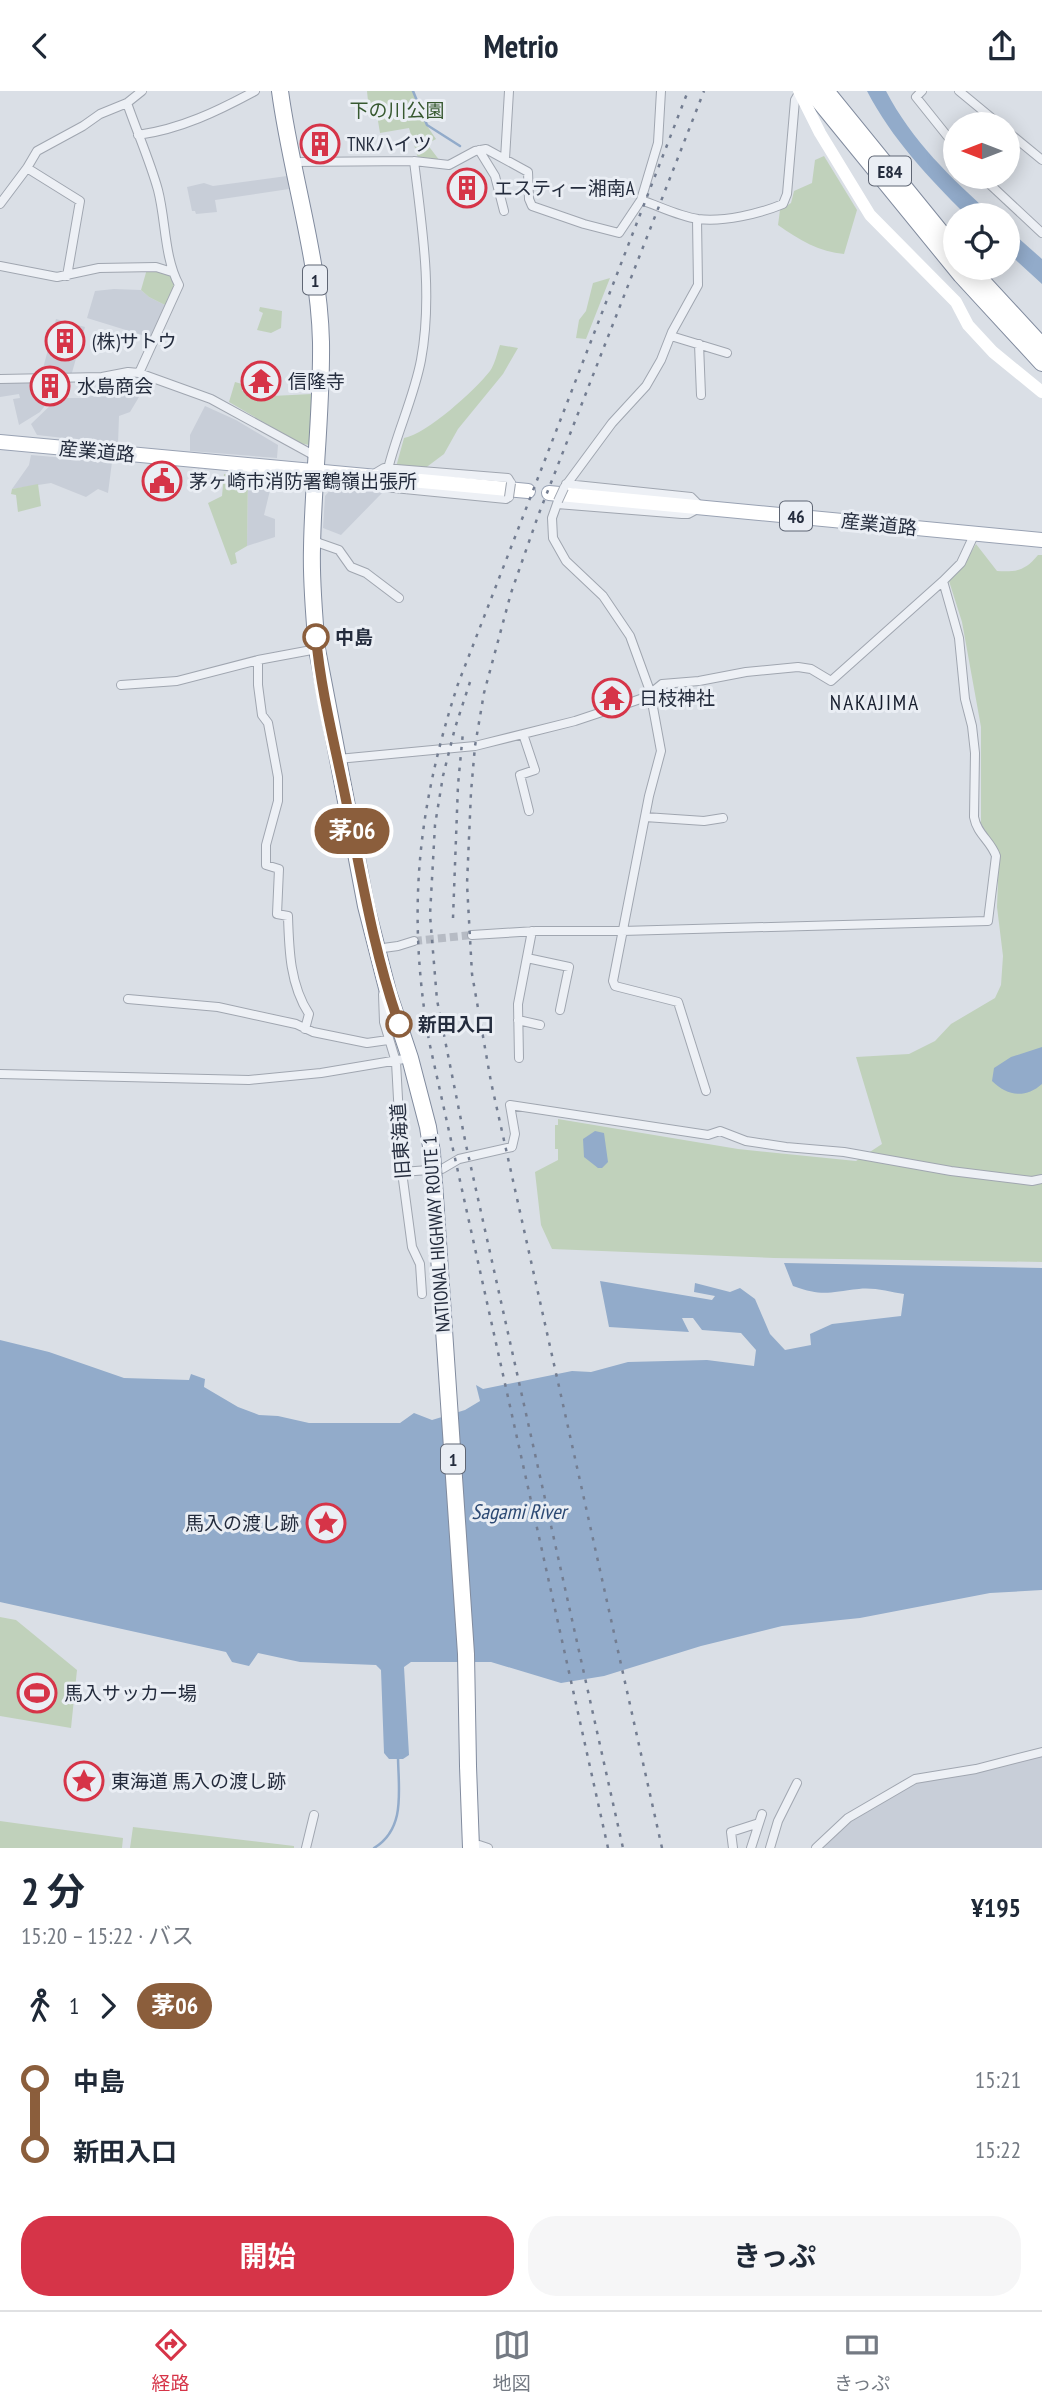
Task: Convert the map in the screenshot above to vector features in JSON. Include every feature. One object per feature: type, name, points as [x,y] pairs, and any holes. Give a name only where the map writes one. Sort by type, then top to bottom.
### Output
[{"type":"highway","name":"NATIONAL HIGHWAY ROUTE 1","points":[[280,91],[319,310],[321,361],[312,538],[313,614],[317,649],[376,949],[403,1060],[428,1127],[432,1153],[466,1654],[471,1848]]},
{"type":"highway","name":"E84","points":[[826,91],[943,235]]},
{"type":"highway","name":"E84","points":[[803,92],[961,275],[1042,363]]},
{"type":"highway","points":[[981,280],[1042,346]]},
{"type":"main road","name":"産業道路","points":[[0,442],[316,464],[369,477],[528,491]]},
{"type":"main road","name":"産業道路","points":[[559,494],[1042,540]]},
{"type":"street","points":[[0,204],[37,151],[100,114],[127,103],[142,91]]},
{"type":"street","points":[[138,135],[164,131],[189,122],[256,91]]},
{"type":"street","points":[[505,159],[509,91]]},
{"type":"street","points":[[291,162],[415,162],[449,165],[486,149],[528,172],[529,199],[532,205],[584,224],[619,233],[640,200],[658,143],[661,91]]},
{"type":"street","points":[[922,91],[916,97],[943,131]]},
{"type":"street","points":[[959,91],[984,112]]},
{"type":"street","points":[[640,200],[697,219],[714,219],[767,210],[783,204],[788,194],[794,110],[803,92]]},
{"type":"street","points":[[803,92],[820,133],[870,215],[956,302],[976,334],[1042,391]]},
{"type":"street","points":[[127,103],[157,189],[172,272],[179,285],[139,373]]},
{"type":"street","points":[[1020,140],[1040,154]]},
{"type":"street","points":[[479,150],[495,176],[504,211]]},
{"type":"street","points":[[388,468],[421,360],[424,329],[426,275],[415,162]]},
{"type":"street","points":[[27,168],[79,201],[67,276]]},
{"type":"street","points":[[995,189],[1042,233]]},
{"type":"street","points":[[697,219],[698,285],[646,386],[612,422],[559,494],[552,517],[553,538],[566,561],[603,596],[630,636],[650,691],[661,751],[612,981],[615,986],[678,1002],[706,1090]]},
{"type":"street","points":[[0,266],[45,276],[67,276],[99,268],[125,267],[156,267],[172,272]]},
{"type":"street","points":[[671,335],[727,353]]},
{"type":"street","points":[[699,344],[701,395]]},
{"type":"street","points":[[0,379],[102,377],[128,372],[139,373],[211,398],[316,464]]},
{"type":"street","points":[[388,468],[508,478],[511,483],[509,497],[506,499],[384,487],[369,477],[388,468]]},
{"type":"street","points":[[338,759],[475,746],[626,704],[646,697],[650,691],[662,684],[797,667],[811,669],[831,681],[961,563],[975,533]]},
{"type":"street","points":[[312,538],[319,544],[339,550],[351,567],[366,573],[399,597]]},
{"type":"street","points":[[472,935],[532,931],[988,921],[996,856],[976,827],[974,817],[975,753],[972,726],[965,699],[959,638],[943,581]]},
{"type":"street","points":[[121,685],[177,681],[258,660],[317,649]]},
{"type":"street","points":[[258,660],[262,715],[268,723],[278,777],[278,801],[266,845],[266,865],[279,869],[277,914],[288,916],[290,957],[298,997],[310,1014],[305,1029]]},
{"type":"street","points":[[523,734],[535,770],[520,775],[529,811]]},
{"type":"street","points":[[645,817],[704,821],[723,818]]},
{"type":"street","points":[[519,1058],[518,1004],[532,931]]},
{"type":"street","points":[[376,949],[414,941]]},
{"type":"street","points":[[527,958],[569,967],[560,1010]]},
{"type":"street","name":"旧東海道","points":[[388,992],[383,994],[382,1008],[388,1039],[403,1060],[401,1173],[412,1247],[420,1264],[422,1294]]},
{"type":"street","points":[[128,999],[218,1007],[367,1043],[388,1039]]},
{"type":"street","points":[[518,1020],[540,1025]]},
{"type":"street","points":[[0,1074],[250,1080],[403,1060]]},
{"type":"street","points":[[401,1173],[442,1169],[459,1159],[512,1147],[515,1134],[510,1105],[708,1135],[720,1131],[746,1141],[844,1152],[951,1171],[1032,1181],[1042,1179]]},
{"type":"street","points":[[816,1848],[848,1818],[915,1779],[976,1769],[1042,1752]]},
{"type":"street","points":[[770,1848],[778,1821],[797,1783]]},
{"type":"street","points":[[306,1848],[314,1815]]},
{"type":"street","points":[[733,1848],[731,1832],[760,1818],[751,1848]]},
{"type":"street","points":[[480,1848],[479,1845],[488,1848]]},
{"type":"shaded area","points":[[287,176],[289,189],[215,200],[217,212],[196,214],[192,211],[187,187],[204,183],[213,186]]},
{"type":"shaded area","points":[[141,290],[169,307],[155,339],[87,318],[95,291]]},
{"type":"shaded area","points":[[56,319],[85,327],[71,376],[41,376]]},
{"type":"shaded area","points":[[0,383],[63,383],[40,412],[19,425],[13,399],[20,398],[19,394],[0,397]]},
{"type":"shaded area","points":[[133,388],[139,397],[130,412],[119,416],[118,444],[37,435],[31,424],[58,398],[81,398]]},
{"type":"shaded area","points":[[205,406],[236,420],[278,445],[277,458],[190,451],[190,435]]},
{"type":"shaded area","points":[[31,455],[112,462],[108,493],[98,489],[86,497],[51,483],[12,489],[29,465]]},
{"type":"shaded area","points":[[248,476],[273,478],[264,515],[275,519],[275,537],[247,546]]},
{"type":"shaded area","points":[[333,487],[382,493],[341,535],[323,528],[325,496]]},
{"type":"shaded area","points":[[1042,1756],[1042,1848],[821,1848],[842,1825],[910,1785],[974,1774]]},
{"type":"green space","name":"下の川公園","points":[[367,91],[414,91],[421,117],[436,139],[427,144],[440,161],[418,158],[409,128],[380,133],[376,109],[369,111]]},
{"type":"green space","points":[[824,156],[857,210],[844,254],[810,244],[778,225],[780,210],[791,203],[794,191],[812,183],[815,160]]},
{"type":"green space","points":[[147,269],[172,272],[179,285],[169,307],[141,290]]},
{"type":"green space","points":[[610,278],[586,339],[576,338],[579,320],[586,311],[593,283]]},
{"type":"green space","points":[[260,307],[282,311],[281,328],[271,333],[257,330],[263,313],[259,311]]},
{"type":"green space","points":[[500,345],[518,348],[503,374],[458,429],[444,454],[424,469],[396,467],[404,438],[425,429],[473,389],[492,368]]},
{"type":"green space","points":[[235,382],[242,384],[242,391],[272,396],[312,394],[309,445],[299,443],[229,402]]},
{"type":"green space","points":[[224,474],[248,476],[247,546],[235,553],[237,563],[231,565],[208,503],[222,496]]},
{"type":"green space","points":[[38,484],[41,506],[18,512],[16,495],[11,494],[12,489]]},
{"type":"green space","points":[[976,544],[997,571],[1020,569],[1038,555],[1042,555],[1042,1262],[774,1258],[552,1249],[541,1225],[535,1172],[558,1160],[555,1125],[558,1125],[558,1119],[738,1149],[856,1161],[882,1144],[856,1057],[909,1054],[935,1041],[951,1024],[995,998],[1001,985],[1003,956],[997,907],[999,855],[981,823],[981,727],[962,622],[949,581],[963,566]]},
{"type":"green space","name":"馬入サッカー場","points":[[0,1617],[16,1620],[77,1670],[71,1728],[0,1716]]},
{"type":"green space","points":[[0,1821],[123,1838],[122,1848],[0,1848]]},
{"type":"green space","points":[[133,1827],[294,1846],[294,1848],[130,1848]]},
{"type":"water","points":[[867,91],[886,91],[908,126],[943,168],[943,189],[964,189],[979,203],[955,203],[899,141]]},
{"type":"water","points":[[1020,240],[1042,259],[1042,284],[1020,264]]},
{"type":"water","points":[[1042,1047],[1042,1084],[1036,1089],[1016,1094],[1004,1090],[992,1081],[994,1068],[1011,1057]]},
{"type":"water","points":[[595,1131],[604,1133],[608,1162],[602,1168],[584,1157],[583,1139]]},
{"type":"water","name":"Sagami River","points":[[784,1263],[1042,1268],[1042,1590],[990,1593],[860,1618],[782,1626],[701,1646],[604,1676],[561,1683],[491,1662],[411,1662],[404,1667],[409,1755],[403,1759],[389,1759],[384,1753],[381,1670],[376,1665],[300,1662],[258,1653],[249,1666],[232,1662],[226,1652],[0,1602],[0,1340],[49,1352],[124,1378],[189,1380],[191,1374],[205,1379],[204,1387],[238,1407],[259,1415],[309,1423],[400,1423],[414,1413],[432,1420],[465,1410],[480,1401],[476,1385],[483,1389],[572,1371],[591,1372],[628,1362],[707,1360],[754,1366],[756,1350],[741,1333],[702,1330],[693,1318],[682,1318],[689,1332],[609,1327],[600,1281],[712,1300],[715,1296],[694,1292],[695,1283],[730,1292],[740,1288],[755,1299],[770,1334],[785,1350],[811,1345],[810,1334],[832,1324],[901,1316],[904,1294],[870,1289],[812,1292],[793,1286]]},
{"type":"waterway","points":[[413,91],[427,125],[460,146]]},
{"type":"waterway","points":[[374,1848],[385,1840],[396,1818],[399,1794],[398,1755]]},
{"type":"tunnel","points":[[414,941],[472,935]]},
{"type":"railway","points":[[608,1848],[429,1041],[418,948],[418,904],[425,818],[433,774],[458,684],[688,91]]},
{"type":"railway","points":[[662,1848],[491,1082],[472,974],[467,884],[475,746],[484,693],[511,593],[538,516],[704,91]]},
{"type":"railway","points":[[470,682],[443,776],[435,825],[430,915],[437,1000],[466,1145],[623,1848]]},
{"type":"railway","points":[[453,918],[458,785],[463,732]]},
{"type":"bus line","name":"茅06","points":[[316,637],[325,700],[366,906],[399,1024]]},
{"type":"place","name":"TNKハイツ","points":[[320,144]]},
{"type":"place","name":"エスティー湘南A","points":[[467,188]]},
{"type":"place","name":"(株)サトウ","points":[[65,341]]},
{"type":"place","name":"信隆寺","points":[[261,381]]},
{"type":"place","name":"水島商会","points":[[50,386]]},
{"type":"place","name":"茅ヶ崎市消防署鶴嶺出張所","points":[[162,481]]},
{"type":"place","name":"中島","points":[[316,637]]},
{"type":"place","name":"日枝神社","points":[[612,698]]},
{"type":"place","name":"新田入口","points":[[399,1024]]},
{"type":"place","name":"馬入の渡し跡","points":[[326,1523]]},
{"type":"place","name":"馬入サッカー場","points":[[37,1693]]},
{"type":"place","name":"東海道 馬入の渡し跡","points":[[84,1781]]},
{"type":"district","name":"NAKAJIMA","points":[[875,702]]}]
